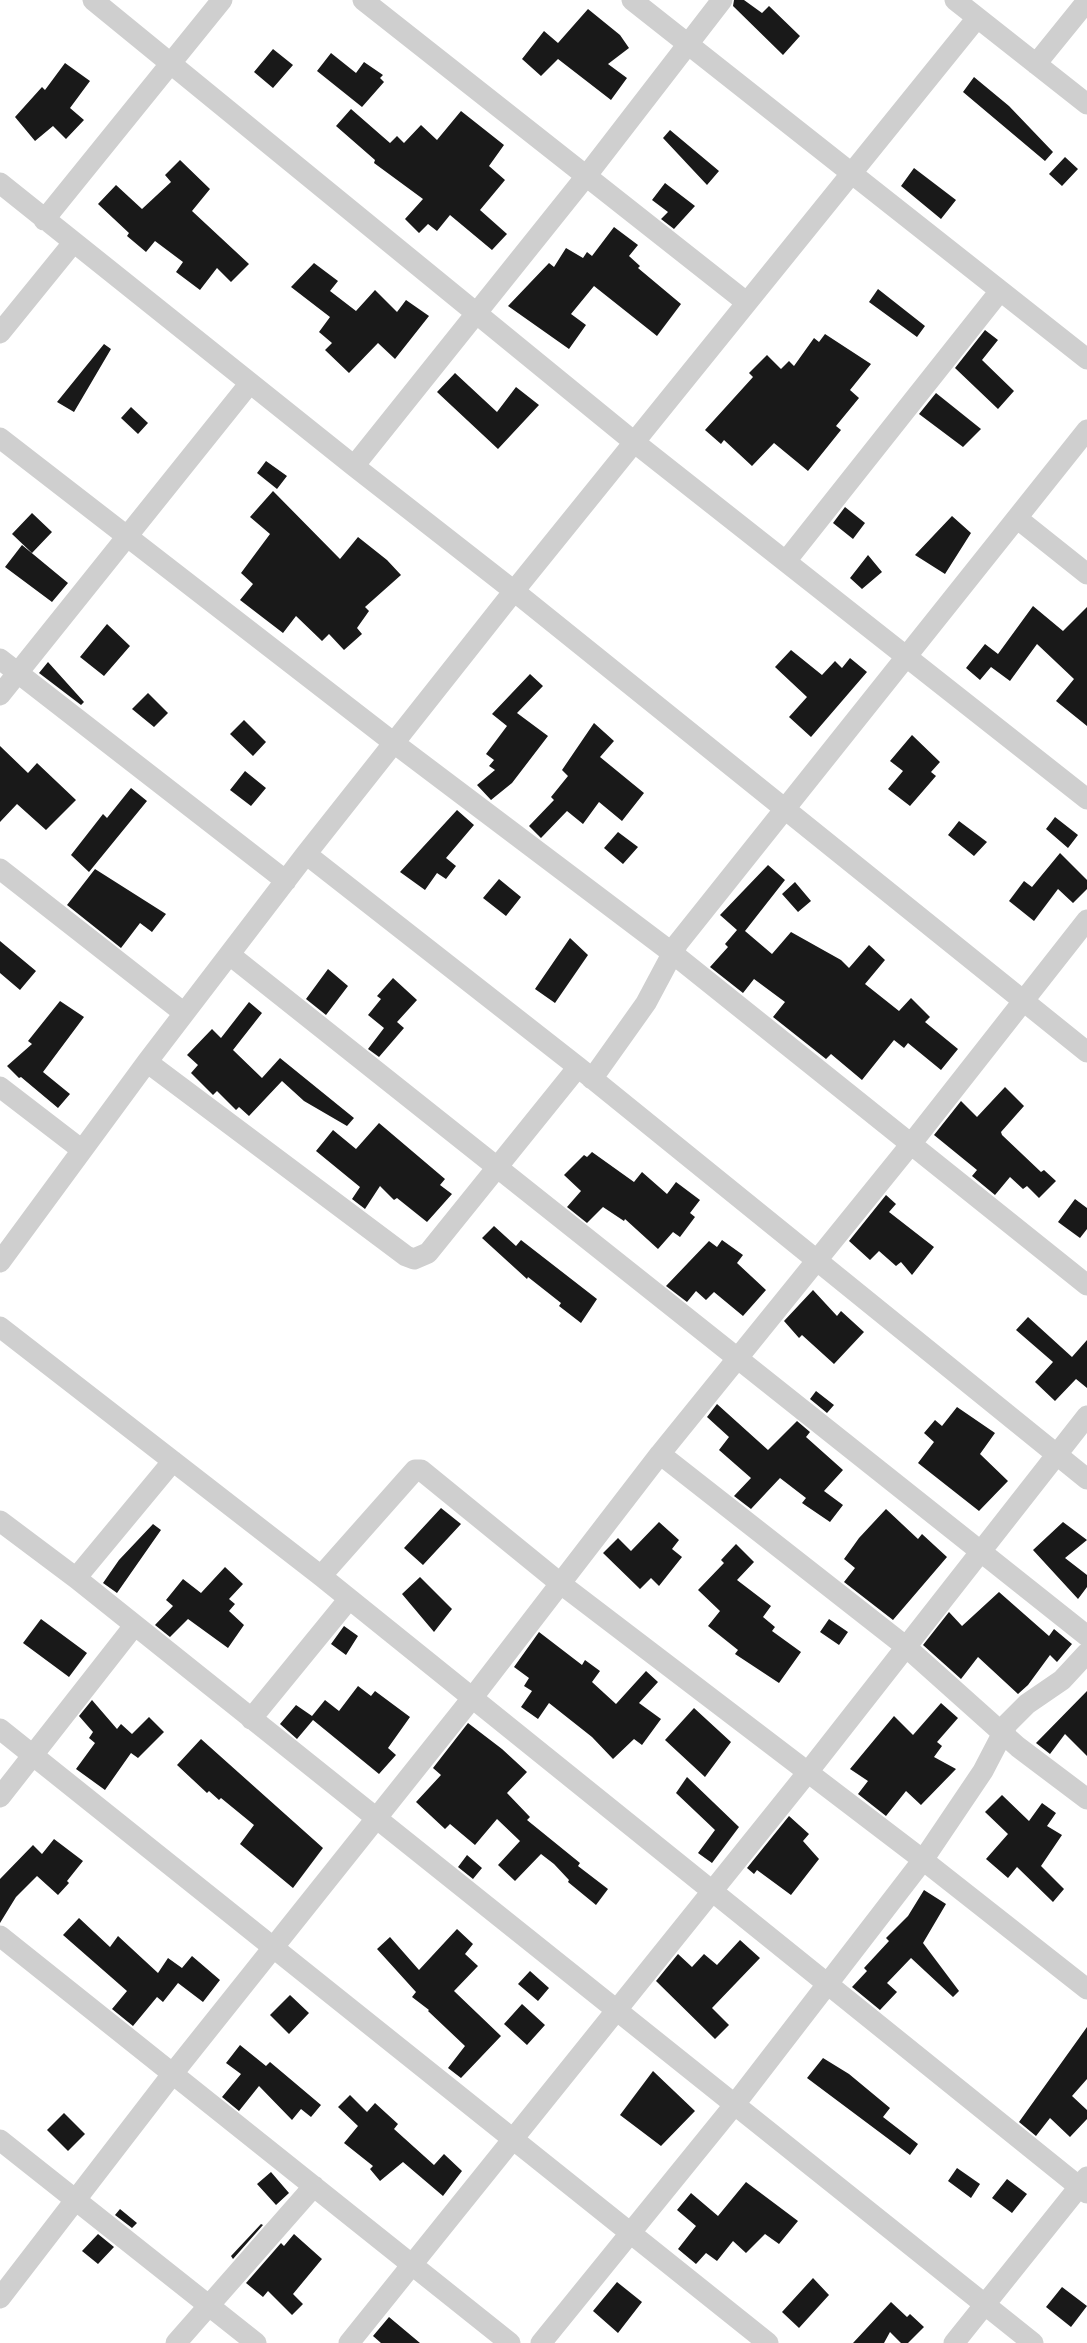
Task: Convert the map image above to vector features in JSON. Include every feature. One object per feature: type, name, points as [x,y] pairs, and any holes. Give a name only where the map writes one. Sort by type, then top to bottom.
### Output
[{"type":"street","points":[[93,0],[634,442],[1087,799]]},
{"type":"street","points":[[44,220],[222,0]]},
{"type":"street","points":[[363,0],[746,302]]},
{"type":"street","points":[[632,0],[1087,359]]},
{"type":"street","points":[[354,466],[587,175],[722,0]]},
{"type":"street","points":[[955,0],[1087,104]]},
{"type":"street","points":[[1036,64],[1087,1]]},
{"type":"street","points":[[0,1262],[147,1062],[306,854],[514,591],[977,18]]},
{"type":"street","points":[[0,183],[514,591],[783,810],[1087,1052]]},
{"type":"street","points":[[0,333],[73,243]]},
{"type":"street","points":[[786,561],[1000,291]]},
{"type":"street","points":[[0,695],[250,383]]},
{"type":"street","points":[[147,1062],[406,1256],[414,1259],[428,1253],[500,1167],[646,1004],[671,952],[1087,430]]},
{"type":"street","points":[[0,438],[394,743],[671,952],[1087,1285]]},
{"type":"street","points":[[1018,519],[1087,574]]},
{"type":"street","points":[[0,659],[286,881]]},
{"type":"street","points":[[306,854],[585,1073],[1087,1479]]},
{"type":"street","points":[[0,869],[184,1014]]},
{"type":"street","points":[[0,2298],[174,2072],[473,1697],[660,1454],[818,1261],[1087,920]]},
{"type":"street","points":[[230,955],[500,1167],[1087,1636]]},
{"type":"street","points":[[0,1087],[82,1150]]},
{"type":"street","points":[[0,1327],[321,1576],[828,1986],[1084,2185],[954,2343]]},
{"type":"street","points":[[349,2343],[808,1772],[1087,1416]]},
{"type":"street","points":[[660,1454],[905,1646],[1001,1732],[1087,1799]]},
{"type":"street","points":[[76,1578],[174,1461]]},
{"type":"street","points":[[321,1576],[418,1469],[561,1584],[923,1860],[1083,1978]]},
{"type":"street","points":[[0,1521],[76,1578],[1034,2343]]},
{"type":"street","points":[[251,1719],[349,1599]]},
{"type":"street","points":[[0,1797],[134,1626]]},
{"type":"street","points":[[541,2343],[735,2104],[923,1860],[983,1771],[1001,1732],[1015,1714],[1062,1680],[1087,1653]]},
{"type":"street","points":[[0,1730],[768,2343]]},
{"type":"street","points":[[0,1936],[174,2072],[510,2343]]},
{"type":"street","points":[[0,2140],[256,2343]]},
{"type":"street","points":[[176,2343],[314,2186]]},
{"type":"building","points":[[734,0],[744,0],[762,13],[769,6],[800,36],[783,55],[733,6]]},
{"type":"building","points":[[588,9],[620,35],[629,48],[608,64],[627,78],[611,100],[558,59],[541,76],[522,59],[544,31],[558,43]]},
{"type":"building","points":[[273,49],[293,65],[273,88],[254,72]]},
{"type":"building","points":[[331,53],[356,73],[364,62],[383,75],[380,78],[384,82],[362,107],[317,71]]},
{"type":"building","points":[[65,63],[90,81],[70,108],[84,120],[66,139],[53,126],[35,141],[15,117],[42,87],[45,90]]},
{"type":"building","points":[[974,77],[1009,106],[1053,152],[1045,161],[963,92]]},
{"type":"building","points":[[351,109],[390,143],[397,136],[404,143],[421,125],[437,140],[461,111],[504,145],[489,166],[505,180],[480,210],[507,234],[492,250],[450,215],[437,231],[428,224],[419,233],[405,219],[423,199],[374,163],[375,160],[336,126]]},
{"type":"building","points":[[670,130],[719,171],[707,185],[663,138]]},
{"type":"building","points":[[1065,157],[1078,169],[1062,186],[1049,174]]},
{"type":"building","points":[[180,160],[210,189],[192,211],[249,264],[231,282],[217,268],[200,290],[176,272],[183,262],[155,241],[146,252],[127,236],[129,233],[98,204],[116,185],[142,209],[171,182],[165,175]]},
{"type":"building","points":[[914,168],[956,200],[941,219],[901,186]]},
{"type":"building","points":[[665,183],[695,206],[674,229],[661,219],[668,212],[652,200]]},
{"type":"building","points":[[614,227],[638,245],[629,256],[640,266],[638,268],[681,304],[657,336],[594,286],[571,314],[586,325],[569,349],[508,306],[549,263],[554,267],[566,248],[583,258],[587,252],[592,256]]},
{"type":"building","points":[[314,263],[338,281],[330,291],[356,311],[375,290],[397,312],[406,300],[429,316],[395,359],[378,343],[349,373],[325,350],[332,343],[319,332],[330,317],[291,287]]},
{"type":"building","points":[[878,289],[925,326],[917,337],[869,302]]},
{"type":"building","points":[[985,330],[998,340],[982,360],[1014,391],[998,409],[955,368]]},
{"type":"building","points":[[825,334],[871,364],[850,390],[859,398],[836,426],[841,430],[808,471],[774,443],[752,466],[724,440],[721,444],[705,430],[753,377],[749,373],[767,355],[781,369],[789,361],[794,366],[814,338],[819,342]]},
{"type":"building","points":[[104,344],[111,349],[74,412],[57,402]]},
{"type":"building","points":[[455,373],[497,412],[516,387],[539,405],[498,449],[437,392]]},
{"type":"building","points":[[936,393],[981,429],[963,447],[919,414]]},
{"type":"building","points":[[131,407],[148,423],[138,434],[121,418]]},
{"type":"building","points":[[266,461],[287,476],[277,489],[257,473]]},
{"type":"building","points":[[273,491],[340,559],[358,537],[387,560],[401,575],[365,607],[369,611],[357,628],[362,634],[344,650],[329,634],[322,641],[296,616],[283,633],[240,600],[253,584],[241,573],[270,534],[250,517]]},
{"type":"building","points":[[845,507],[865,523],[853,539],[833,523]]},
{"type":"building","points":[[32,513],[52,532],[32,553],[12,534]]},
{"type":"building","points":[[952,516],[971,533],[945,574],[915,555]]},
{"type":"building","points":[[22,545],[68,583],[52,602],[5,567]]},
{"type":"building","points":[[868,555],[882,572],[862,589],[850,578]]},
{"type":"building","points":[[1033,606],[1063,631],[1087,607],[1087,726],[1056,701],[1074,679],[1037,644],[1010,681],[991,667],[980,680],[966,668],[985,644],[998,654]]},
{"type":"building","points":[[107,624],[130,646],[104,676],[80,657]]},
{"type":"building","points":[[791,650],[822,675],[835,661],[842,668],[850,658],[867,672],[811,737],[789,717],[807,697],[775,667]]},
{"type":"building","points":[[48,662],[84,702],[81,705],[39,673]]},
{"type":"building","points":[[530,674],[543,686],[517,713],[548,736],[512,783],[491,800],[477,785],[495,770],[489,766],[494,760],[486,754],[507,726],[492,714]]},
{"type":"building","points":[[148,693],[168,713],[154,727],[132,709]]},
{"type":"building","points":[[244,720],[266,742],[253,756],[230,734]]},
{"type":"building","points":[[594,723],[614,741],[600,757],[644,793],[622,821],[599,802],[583,824],[567,811],[541,838],[529,826],[554,800],[551,797],[568,776],[562,770]]},
{"type":"building","points":[[912,735],[940,762],[931,772],[936,776],[910,806],[888,789],[903,771],[890,761]]},
{"type":"building","points":[[0,746],[28,773],[37,763],[76,800],[46,830],[17,804],[0,822]]},
{"type":"building","points":[[245,771],[266,788],[251,806],[230,790]]},
{"type":"building","points":[[131,788],[147,801],[89,872],[71,855],[103,814],[107,818]]},
{"type":"building","points":[[457,810],[474,825],[446,858],[456,866],[446,879],[437,873],[425,890],[400,872]]},
{"type":"building","points":[[1055,817],[1078,835],[1068,848],[1046,829]]},
{"type":"building","points":[[959,821],[987,842],[974,856],[948,835]]},
{"type":"building","points":[[618,832],[638,847],[623,864],[604,848]]},
{"type":"building","points":[[1060,853],[1087,880],[1087,889],[1073,903],[1058,889],[1034,921],[1009,901],[1024,881],[1032,887]]},
{"type":"building","points":[[768,865],[785,880],[745,931],[772,954],[791,932],[841,960],[849,968],[869,945],[885,960],[865,984],[899,1011],[911,998],[930,1017],[925,1022],[958,1049],[941,1070],[908,1043],[904,1048],[894,1040],[862,1080],[831,1054],[826,1059],[773,1017],[785,1002],[754,979],[743,993],[710,967],[728,947],[725,944],[737,930],[720,915]]},
{"type":"building","points":[[95,869],[166,914],[152,932],[140,923],[121,948],[67,905]]},
{"type":"building","points":[[499,879],[521,897],[506,916],[483,898]]},
{"type":"building","points":[[795,882],[811,901],[798,912],[782,894]]},
{"type":"building","points":[[570,938],[588,955],[555,1003],[535,989]]},
{"type":"building","points":[[0,941],[36,971],[20,990],[0,973]]},
{"type":"building","points":[[328,969],[348,986],[326,1015],[306,999]]},
{"type":"building","points":[[393,978],[417,1000],[397,1022],[404,1028],[379,1057],[368,1049],[384,1028],[368,1015],[381,999],[377,996]]},
{"type":"building","points":[[60,1001],[84,1017],[43,1072],[70,1094],[58,1108],[7,1066],[32,1044],[28,1041]]},
{"type":"building","points":[[249,1002],[262,1013],[233,1050],[262,1078],[280,1058],[354,1118],[347,1126],[304,1101],[282,1081],[249,1116],[239,1107],[236,1110],[217,1091],[213,1095],[191,1073],[198,1065],[187,1055],[212,1029],[221,1038]]},
{"type":"building","points":[[1005,1087],[1024,1106],[1001,1132],[1002,1135],[1041,1172],[1044,1170],[1056,1181],[1039,1198],[1027,1186],[1023,1189],[1010,1177],[995,1195],[972,1176],[977,1170],[934,1135],[961,1101],[977,1117]]},
{"type":"building","points":[[379,1123],[445,1179],[440,1185],[452,1194],[427,1222],[397,1198],[394,1200],[380,1186],[365,1209],[352,1199],[360,1187],[316,1151],[333,1130],[356,1149]]},
{"type":"building","points":[[592,1152],[634,1182],[642,1172],[667,1194],[676,1182],[700,1200],[690,1213],[695,1217],[680,1237],[673,1232],[658,1249],[625,1219],[624,1221],[603,1207],[587,1223],[567,1207],[581,1191],[564,1175],[584,1155],[587,1157]]},
{"type":"building","points":[[886,1195],[896,1204],[889,1212],[934,1247],[912,1275],[901,1262],[896,1266],[879,1251],[870,1260],[849,1241]]},
{"type":"building","points":[[1075,1199],[1087,1208],[1087,1229],[1080,1238],[1058,1222]]},
{"type":"building","points":[[494,1226],[516,1246],[521,1240],[597,1299],[581,1323],[559,1306],[561,1303],[528,1277],[527,1279],[482,1238]]},
{"type":"building","points":[[722,1240],[743,1255],[737,1263],[766,1290],[743,1316],[714,1292],[706,1300],[696,1291],[687,1302],[666,1286],[709,1241],[717,1247]]},
{"type":"building","points":[[813,1290],[837,1316],[841,1311],[864,1332],[834,1364],[802,1335],[799,1338],[784,1321]]},
{"type":"building","points":[[1028,1317],[1072,1357],[1087,1340],[1087,1388],[1076,1379],[1055,1401],[1035,1382],[1053,1362],[1016,1330]]},
{"type":"building","points":[[816,1391],[834,1405],[827,1413],[810,1399]]},
{"type":"building","points":[[717,1404],[768,1450],[797,1421],[810,1432],[806,1437],[843,1470],[824,1491],[843,1505],[830,1522],[802,1503],[806,1498],[780,1478],[751,1509],[734,1496],[751,1478],[719,1450],[729,1437],[707,1417]]},
{"type":"building","points":[[957,1407],[995,1433],[980,1454],[1008,1481],[979,1511],[918,1463],[934,1442],[924,1433],[935,1420],[942,1426]]},
{"type":"building","points":[[441,1508],[461,1524],[423,1565],[404,1548]]},
{"type":"building","points":[[886,1509],[918,1539],[922,1534],[947,1557],[893,1620],[844,1582],[855,1568],[844,1559],[859,1538]]},
{"type":"building","points":[[659,1522],[679,1540],[672,1549],[682,1557],[659,1586],[651,1578],[640,1589],[603,1553],[618,1538],[631,1551]]},
{"type":"building","points":[[1063,1522],[1087,1540],[1065,1558],[1087,1575],[1087,1587],[1078,1599],[1033,1550]]},
{"type":"building","points":[[153,1524],[161,1530],[117,1593],[103,1583],[119,1560]]},
{"type":"building","points":[[736,1544],[754,1562],[737,1580],[771,1606],[763,1617],[775,1627],[772,1631],[801,1652],[779,1683],[735,1654],[738,1650],[708,1626],[720,1611],[698,1590],[724,1563],[721,1560]]},
{"type":"building","points":[[225,1567],[243,1584],[229,1599],[235,1604],[229,1611],[244,1625],[228,1648],[188,1619],[170,1637],[155,1625],[173,1606],[166,1600],[183,1579],[201,1593]]},
{"type":"building","points":[[420,1577],[452,1609],[434,1632],[402,1594]]},
{"type":"building","points":[[999,1592],[1049,1636],[1054,1629],[1072,1644],[1057,1662],[1050,1655],[1028,1685],[1018,1694],[978,1657],[961,1679],[923,1645],[949,1612],[962,1626]]},
{"type":"building","points":[[41,1619],[87,1653],[69,1677],[23,1643]]},
{"type":"building","points":[[829,1619],[848,1632],[839,1645],[820,1632]]},
{"type":"building","points":[[344,1626],[358,1636],[346,1655],[331,1644]]},
{"type":"building","points":[[539,1632],[582,1665],[585,1660],[600,1671],[592,1682],[616,1704],[646,1671],[658,1682],[639,1703],[661,1719],[642,1745],[634,1739],[613,1759],[592,1737],[549,1703],[538,1719],[521,1707],[532,1691],[524,1686],[529,1678],[514,1667]]},
{"type":"building","points":[[358,1686],[371,1696],[375,1691],[410,1717],[388,1748],[396,1755],[379,1774],[313,1720],[297,1739],[280,1724],[296,1705],[312,1716],[325,1700],[339,1711]]},
{"type":"building","points":[[1087,1691],[1087,1756],[1065,1734],[1050,1754],[1036,1743]]},
{"type":"building","points":[[92,1700],[117,1729],[121,1724],[132,1734],[149,1717],[164,1732],[138,1758],[131,1753],[105,1790],[76,1769],[95,1743],[89,1738],[93,1732],[79,1716]]},
{"type":"building","points":[[941,1703],[958,1718],[937,1742],[942,1746],[934,1757],[956,1769],[921,1805],[906,1791],[886,1816],[858,1794],[868,1781],[850,1769],[894,1716],[913,1735]]},
{"type":"building","points":[[694,1708],[731,1742],[705,1777],[665,1740]]},
{"type":"building","points":[[468,1723],[527,1772],[507,1793],[530,1817],[527,1820],[580,1863],[578,1866],[608,1889],[596,1905],[568,1882],[569,1880],[554,1864],[541,1854],[515,1881],[498,1865],[520,1841],[497,1819],[475,1845],[450,1824],[445,1829],[416,1802],[441,1775],[433,1768]]},
{"type":"building","points":[[201,1739],[323,1848],[293,1888],[240,1844],[254,1825],[221,1798],[219,1800],[209,1791],[207,1793],[177,1765]]},
{"type":"building","points":[[687,1777],[739,1827],[712,1863],[698,1853],[715,1830],[676,1793]]},
{"type":"building","points":[[1002,1795],[1029,1821],[1042,1803],[1056,1813],[1047,1826],[1062,1835],[1041,1866],[1064,1889],[1053,1902],[1017,1867],[1008,1878],[986,1859],[1008,1834],[985,1812]]},
{"type":"building","points":[[789,1816],[809,1834],[803,1841],[819,1859],[791,1895],[757,1870],[754,1874],[747,1868]]},
{"type":"building","points":[[54,1839],[83,1861],[67,1881],[69,1883],[58,1895],[37,1876],[16,1897],[0,1923],[0,1879],[33,1845],[42,1854]]},
{"type":"building","points":[[467,1855],[482,1868],[473,1879],[458,1867]]},
{"type":"building","points":[[924,1890],[946,1904],[923,1943],[959,1991],[953,1997],[911,1958],[887,1983],[897,1992],[880,2010],[852,1987],[867,1971],[864,1968],[889,1941],[886,1938],[908,1916]]},
{"type":"building","points":[[79,1918],[110,1947],[118,1936],[158,1973],[168,1958],[182,1968],[192,1956],[220,1980],[203,2002],[178,1983],[163,2002],[157,1997],[133,2026],[112,2009],[127,1991],[63,1935]]},
{"type":"building","points":[[457,1929],[473,1944],[465,1954],[478,1966],[454,1991],[501,2036],[461,2078],[448,2068],[465,2046],[429,2010],[412,1997],[416,1992],[377,1949],[390,1937],[419,1970]]},
{"type":"building","points":[[740,1940],[760,1958],[712,2008],[729,2025],[715,2039],[656,1981],[678,1954],[692,1967],[704,1954],[717,1965]]},
{"type":"building","points":[[530,1971],[549,1988],[538,2001],[518,1984]]},
{"type":"building","points":[[290,1995],[309,2013],[289,2034],[270,2015]]},
{"type":"building","points":[[522,2004],[545,2025],[527,2045],[504,2024]]},
{"type":"building","points":[[1087,2027],[1087,2079],[1072,2096],[1087,2110],[1087,2119],[1070,2137],[1050,2118],[1036,2136],[1019,2122]]},
{"type":"building","points":[[240,2045],[266,2066],[270,2062],[321,2105],[311,2117],[301,2109],[292,2120],[259,2086],[239,2111],[222,2097],[241,2074],[226,2063]]},
{"type":"building","points":[[823,2058],[849,2074],[890,2108],[883,2117],[918,2144],[910,2155],[807,2078]]},
{"type":"building","points":[[653,2071],[695,2111],[661,2146],[620,2115]]},
{"type":"building","points":[[350,2095],[367,2112],[375,2103],[398,2124],[394,2129],[434,2165],[444,2154],[462,2171],[443,2196],[403,2162],[380,2181],[370,2169],[373,2166],[344,2143],[358,2126],[338,2107]]},
{"type":"building","points":[[64,2113],[85,2134],[68,2151],[47,2130]]},
{"type":"building","points":[[957,2168],[980,2184],[971,2198],[948,2181]]},
{"type":"building","points":[[271,2172],[289,2193],[276,2205],[257,2184]]},
{"type":"building","points":[[1007,2179],[1027,2194],[1012,2213],[992,2198]]},
{"type":"building","points":[[746,2182],[798,2221],[779,2244],[765,2234],[746,2253],[733,2241],[717,2261],[706,2253],[696,2264],[678,2249],[696,2226],[677,2210],[691,2193],[718,2216]]},
{"type":"building","points":[[120,2209],[137,2223],[132,2228],[115,2215]]},
{"type":"building","points":[[261,2224],[263,2225],[233,2259],[231,2256]]},
{"type":"building","points":[[98,2234],[114,2247],[98,2264],[82,2251]]},
{"type":"building","points":[[294,2234],[322,2259],[293,2294],[303,2304],[292,2315],[268,2291],[263,2297],[246,2283],[281,2243],[284,2246]]},
{"type":"building","points":[[813,2278],[829,2295],[799,2328],[782,2312]]},
{"type":"building","points":[[617,2282],[642,2302],[618,2333],[593,2311]]},
{"type":"building","points":[[1062,2287],[1087,2306],[1071,2327],[1046,2307]]},
{"type":"building","points":[[891,2302],[907,2317],[910,2314],[924,2327],[908,2343],[901,2343],[890,2332],[884,2343],[853,2343]]},
{"type":"building","points":[[389,2317],[420,2343],[381,2343],[373,2336]]}]
